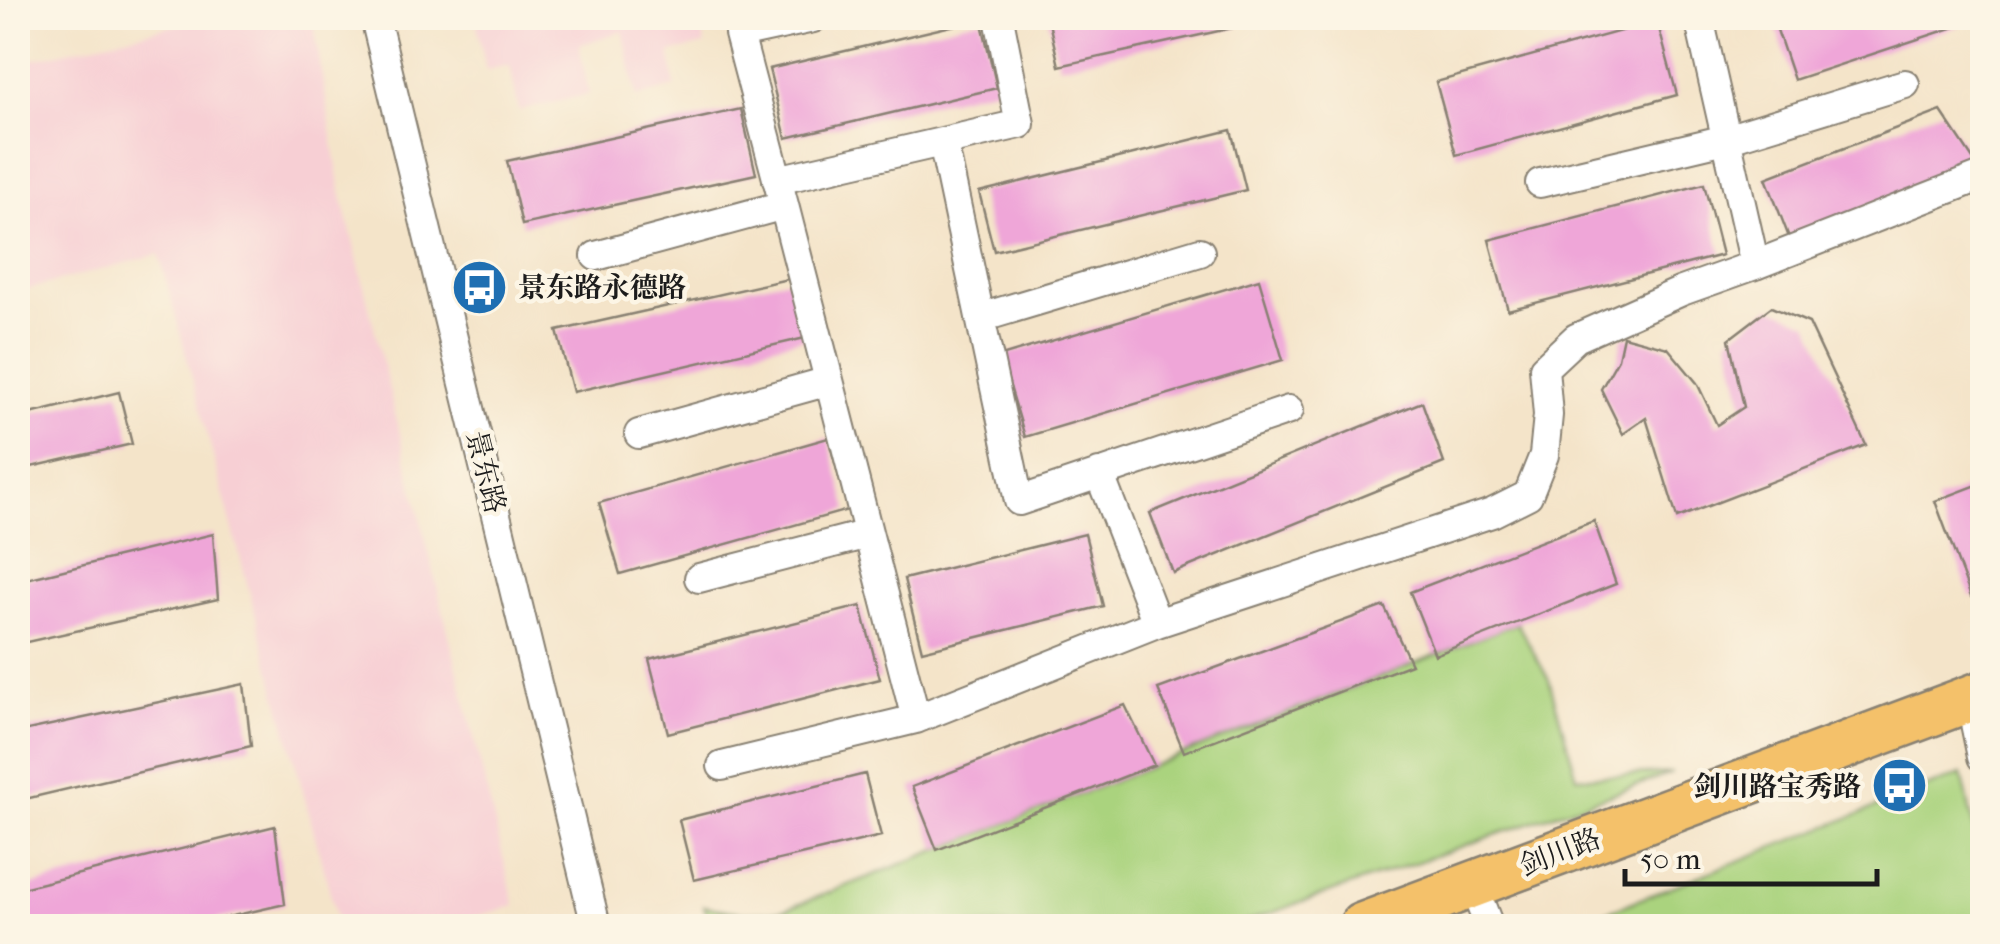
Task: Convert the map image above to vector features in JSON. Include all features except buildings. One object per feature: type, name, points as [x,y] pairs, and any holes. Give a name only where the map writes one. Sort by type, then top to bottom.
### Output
[{"type":"main road","name":"剑川路","points":[[1362,926],[1976,696]]},
{"type":"street","name":"景东路","points":[[376,18],[596,926]]},
{"type":"street","points":[[814,18],[739,34],[916,719]]},
{"type":"street","points":[[596,256],[943,142],[1020,124],[1000,18]]},
{"type":"street","points":[[1699,18],[1755,265]]},
{"type":"street","points":[[1540,183],[1726,139],[1906,84]]},
{"type":"street","points":[[943,142],[1019,501],[1288,410]]},
{"type":"street","points":[[722,766],[916,719],[1157,623],[1492,512],[1528,494],[1544,455],[1548,415],[1544,368],[1576,338],[1682,291],[1982,176]]},
{"type":"street","points":[[980,318],[1200,252]]},
{"type":"street","points":[[639,434],[828,380]]},
{"type":"street","points":[[1100,473],[1157,623]]},
{"type":"street","points":[[700,578],[868,534]]},
{"type":"street","points":[[1976,696],[1982,757]]},
{"type":"street","points":[[1473,885],[1489,926]]},
{"type":"shaded area","points":[[205,18],[297,18],[314,25],[341,192],[515,906],[439,926],[339,926],[159,254],[18,292],[18,63]]},
{"type":"shaded area","points":[[478,18],[722,19],[700,24],[705,45],[670,53],[675,87],[637,97],[623,31],[579,45],[589,94],[519,111],[510,65],[486,70]]},
{"type":"green space","points":[[1517,623],[1549,680],[1577,777],[1672,773],[1234,926],[710,926],[704,906],[745,912],[787,909]]},
{"type":"green space","points":[[1962,774],[1982,864],[1982,914],[1951,926],[1571,926]]},
{"type":"place","name":"景东路永德路","points":[[479,287]]},
{"type":"place","name":"剑川路宝秀路","points":[[1900,786]]}]
